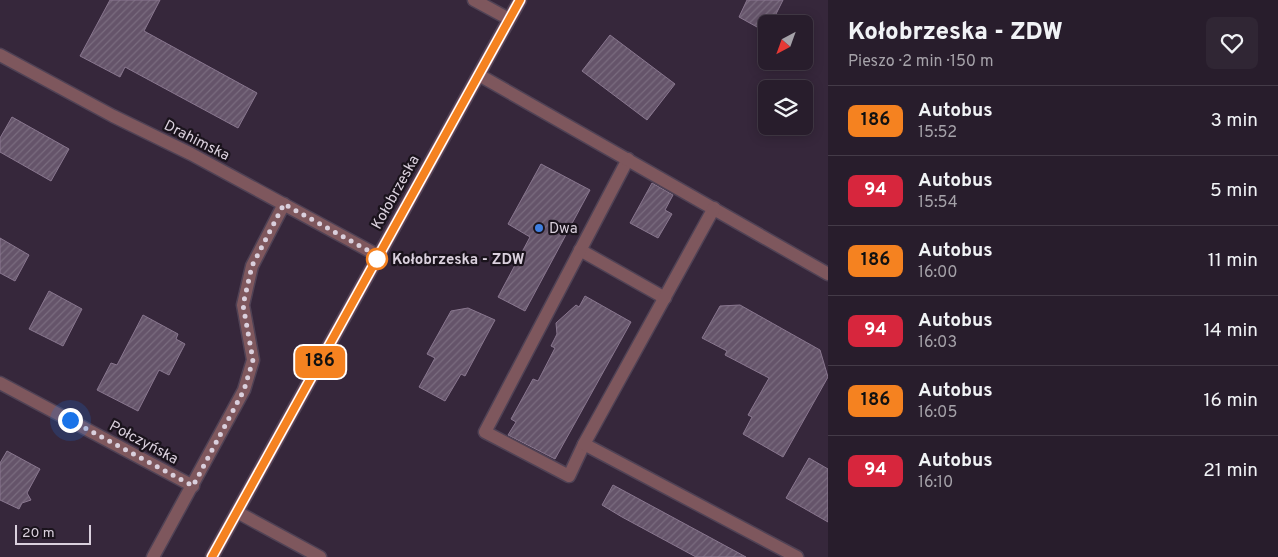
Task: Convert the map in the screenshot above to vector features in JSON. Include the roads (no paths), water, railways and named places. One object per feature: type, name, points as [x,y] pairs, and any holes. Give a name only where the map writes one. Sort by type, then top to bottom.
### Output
[{"type":"main road","name":"Kołobrzeska","points":[[212,557],[520,0]]},
{"type":"street","points":[[474,0],[509,19]]},
{"type":"street","name":"Drahimska","points":[[0,55],[113,116],[191,154],[378,256]]},
{"type":"street","points":[[479,75],[828,274]]},
{"type":"street","points":[[628,160],[485,432],[569,476],[584,444],[714,208]]},
{"type":"street","points":[[153,557],[244,390],[253,360],[243,305],[252,266],[284,204]]},
{"type":"street","points":[[580,250],[665,298]]},
{"type":"street","name":"Połczyńska","points":[[0,383],[193,486]]},
{"type":"street","points":[[584,444],[797,557]]},
{"type":"street","points":[[237,512],[320,557]]},
{"type":"place","name":"Dwa","points":[[539,228]]},
{"type":"place","name":"Kołobrzeska - ZDW","points":[[377,259]]}]
